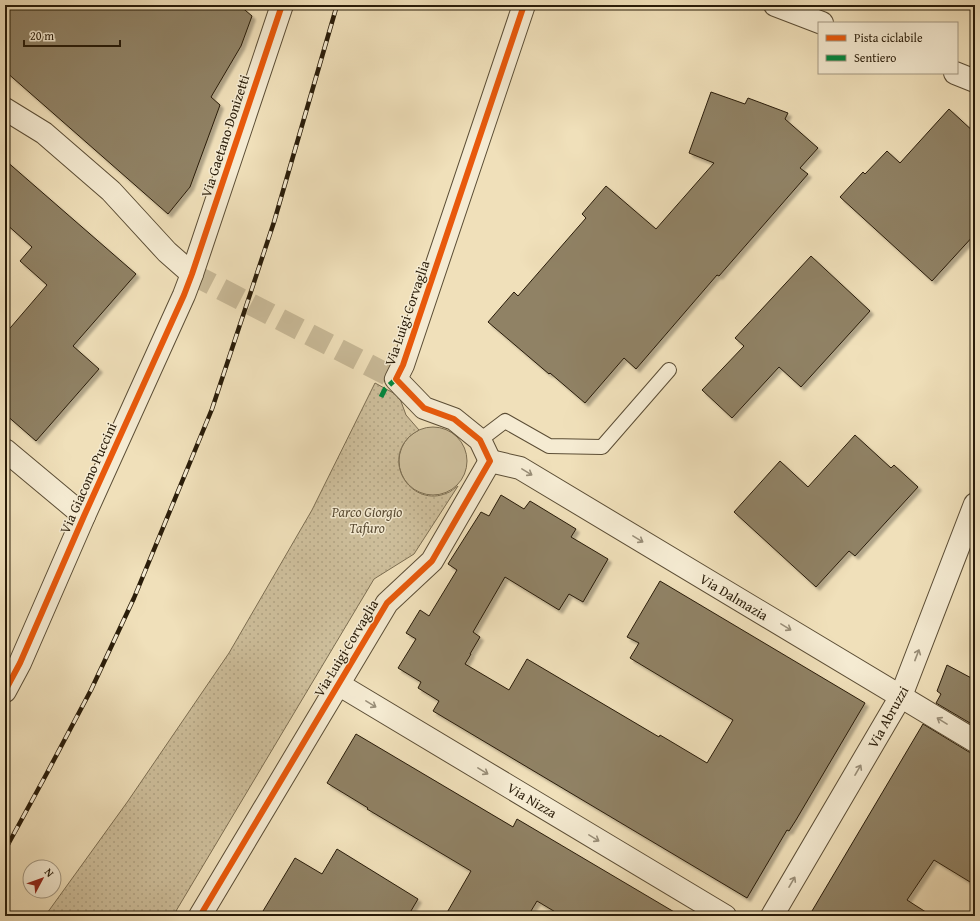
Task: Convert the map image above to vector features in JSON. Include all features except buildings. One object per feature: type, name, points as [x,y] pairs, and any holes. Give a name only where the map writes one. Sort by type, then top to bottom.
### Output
[{"type":"street","name":"Via Gaetano Donizetti","points":[[192,274],[282,5]]},
{"type":"street","name":"Via Luigi Corvaglia","points":[[200,916],[387,603],[432,561],[490,461],[480,440],[454,419],[424,408],[396,379],[524,5]]},
{"type":"street","points":[[775,5],[819,22]]},
{"type":"street","points":[[958,74],[975,81]]},
{"type":"street","points":[[5,109],[44,133],[111,191],[167,252],[192,274]]},
{"type":"street","name":"Via Giacomo Puccini","points":[[5,692],[20,663],[192,274]]},
{"type":"street","points":[[5,450],[84,516]]},
{"type":"street","name":"Via Dalmazia","points":[[490,461],[520,468],[975,741]]},
{"type":"street","name":"Via Abruzzi","points":[[772,916],[901,696],[975,504]]},
{"type":"street","name":"Via Nizza","points":[[338,684],[725,916]]},
{"type":"lane","points":[[480,440],[505,421],[549,446],[602,446],[669,370]]},
{"type":"green space","name":"Parco Giorgio Tafuro","points":[[375,383],[399,396],[406,415],[419,430],[409,437],[401,448],[399,459],[400,471],[405,481],[413,489],[423,494],[434,496],[448,492],[458,486],[414,554],[374,579],[173,916],[45,916],[57,899],[62,899],[62,892],[128,801],[229,653],[312,510]]},
{"type":"green space","points":[[426,427],[440,427],[452,432],[462,442],[467,454],[467,468],[462,480],[452,490],[440,495],[426,495],[414,490],[404,480],[399,468],[399,454],[404,442],[414,432]]},
{"type":"tunnel","points":[[192,274],[396,379]]},
{"type":"railway","points":[[5,850],[91,690],[134,598],[212,409],[274,222],[337,5]]},
{"type":"marked path","points":[[381,397],[385,389],[396,379]]},
{"type":"cycle path","points":[[5,691],[20,663],[84,516],[184,295],[282,5]]},
{"type":"cycle path","points":[[200,916],[387,603],[432,561],[490,461],[480,440],[454,419],[424,408],[396,379],[403,365],[524,5]]}]
